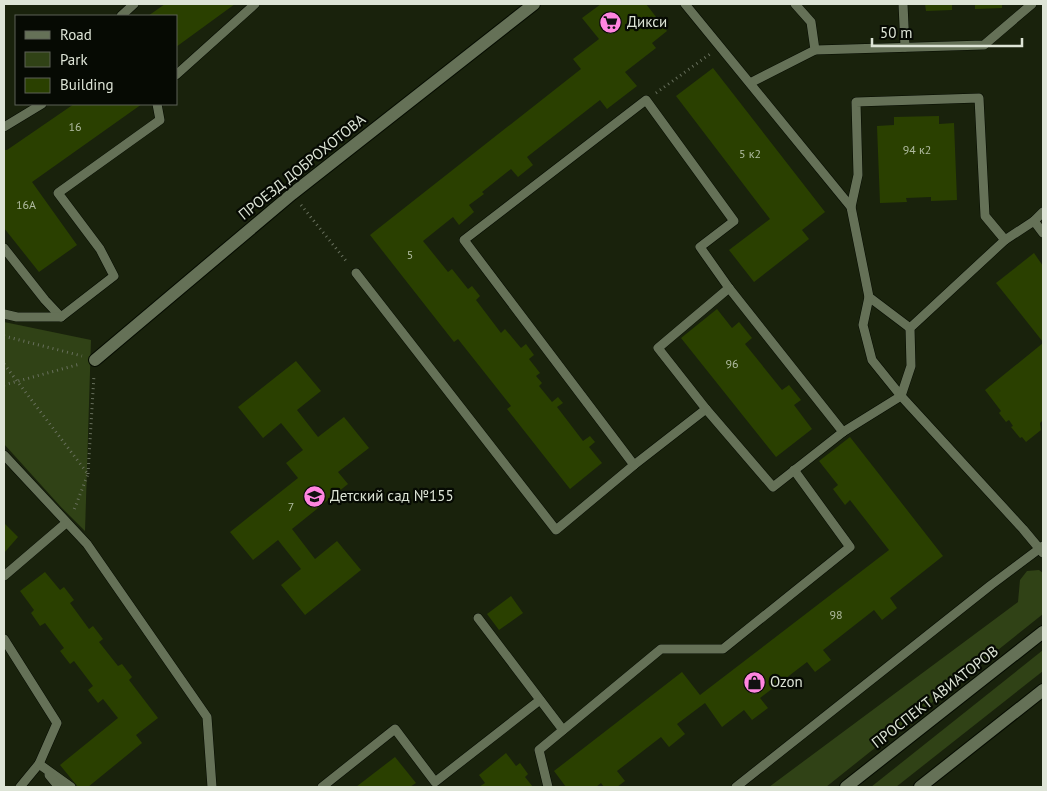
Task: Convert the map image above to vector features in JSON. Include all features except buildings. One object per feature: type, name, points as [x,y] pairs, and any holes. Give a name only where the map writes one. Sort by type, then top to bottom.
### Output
[{"type":"street","name":"ПРОЕЗД ДОБРОХОТОВА","points":[[95,360],[292,194],[534,4]]},
{"type":"street","name":"ПРОСПЕКТ АВИАТОРОВ","points":[[846,787],[1043,632]]},
{"type":"street","points":[[920,787],[1043,690]]},
{"type":"lane","points":[[122,15],[134,4]]},
{"type":"lane","points":[[178,73],[255,4]]},
{"type":"lane","points":[[685,4],[851,206]]},
{"type":"lane","points":[[795,4],[811,22],[815,50]]},
{"type":"lane","points":[[903,4],[905,47]]},
{"type":"lane","points":[[750,83],[815,50],[984,45],[1032,4]]},
{"type":"lane","points":[[736,787],[991,585],[1042,549],[901,396],[872,360],[863,325],[869,297],[851,206],[858,175],[856,102],[979,98],[985,216],[1005,240]]},
{"type":"lane","points":[[634,465],[464,240],[646,100],[734,221],[700,247],[730,288],[844,432]]},
{"type":"lane","points":[[4,127],[40,105]]},
{"type":"lane","points":[[4,314],[17,317],[60,317],[114,276],[100,249],[58,193],[160,120],[157,105]]},
{"type":"lane","points":[[730,288],[658,348],[706,409],[773,487],[844,432],[901,396],[911,366],[910,328],[1005,240],[1034,221],[1043,212]]},
{"type":"lane","points":[[1034,221],[1043,233]]},
{"type":"lane","points":[[4,248],[60,317]]},
{"type":"lane","points":[[356,273],[556,530],[634,465],[706,409]]},
{"type":"lane","points":[[869,297],[910,328]]},
{"type":"lane","points":[[4,455],[67,524],[88,544],[207,717],[212,787]]},
{"type":"lane","points":[[548,787],[539,750],[661,649],[723,649],[850,547],[794,470]]},
{"type":"lane","points":[[4,576],[67,524]]},
{"type":"lane","points":[[478,618],[563,730]]},
{"type":"lane","points":[[4,639],[58,723],[39,764],[20,787]]},
{"type":"lane","points":[[322,787],[395,729],[435,782],[540,700]]},
{"type":"lane","points":[[39,764],[59,787]]},
{"type":"lane","points":[[39,764],[70,787]]},
{"type":"path","points":[[646,100],[720,46]]},
{"type":"path","points":[[292,194],[356,273]]},
{"type":"path","points":[[4,336],[95,360]]},
{"type":"path","points":[[4,385],[95,360]]},
{"type":"path","points":[[67,524],[88,474],[95,360]]},
{"type":"path","points":[[4,364],[88,474]]},
{"type":"green space","points":[[4,322],[91,340],[85,531],[4,444]]},
{"type":"green space","points":[[1039,570],[1043,573],[1043,614],[826,787],[769,787],[1018,602],[1020,580],[1027,571]]},
{"type":"green space","points":[[1043,650],[1043,671],[896,787],[871,787]]},
{"type":"place","name":"Дикси","points":[[611,22]]},
{"type":"place","name":"Детский сад №155","points":[[314,496]]},
{"type":"place","name":"Ozon","points":[[754,682]]}]
